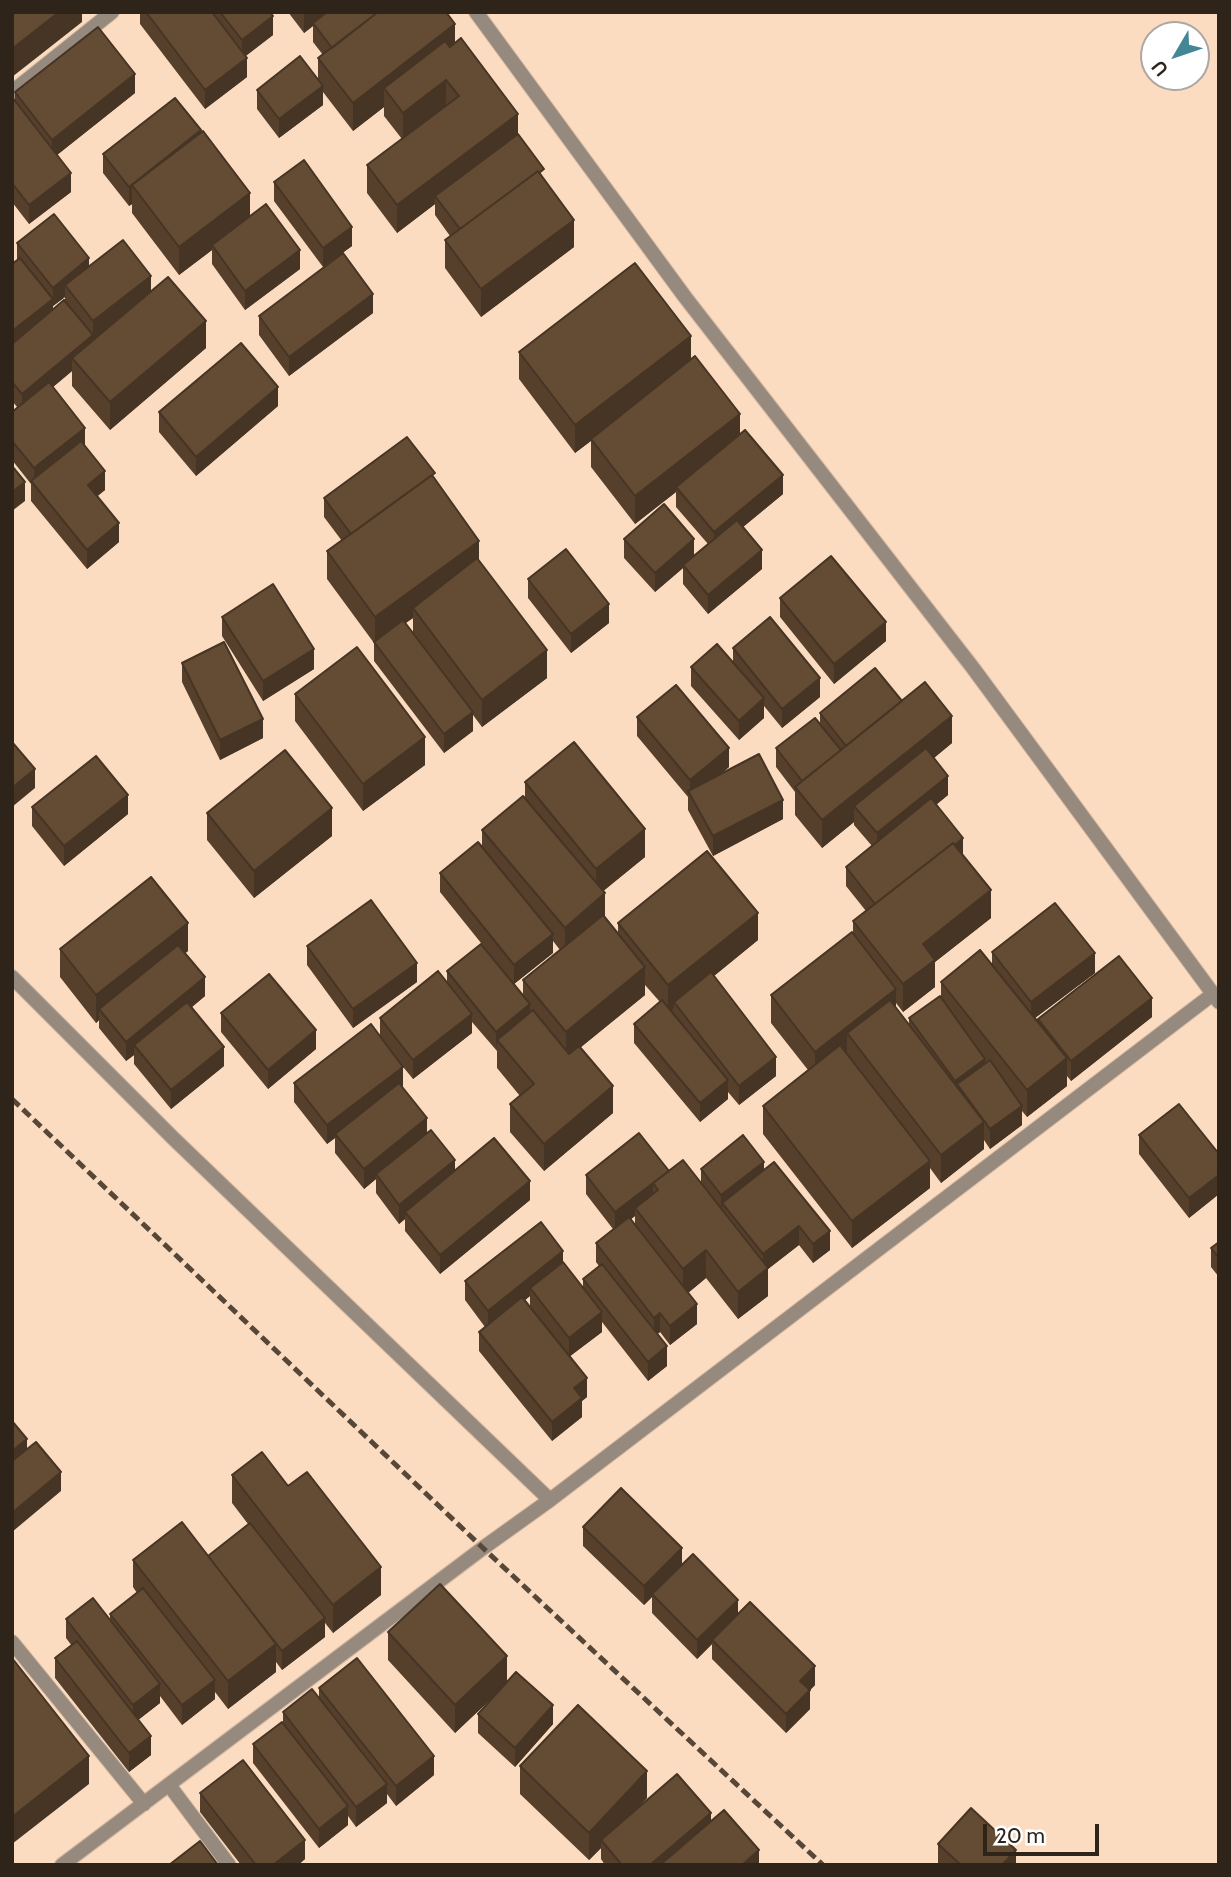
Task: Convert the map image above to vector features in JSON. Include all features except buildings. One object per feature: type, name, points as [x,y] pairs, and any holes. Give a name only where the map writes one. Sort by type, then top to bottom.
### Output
[{"type":"street","points":[[12,92],[112,12]]},
{"type":"street","points":[[62,1865],[1216,998],[973,668],[685,297],[476,12]]},
{"type":"street","points":[[12,977],[173,1138],[550,1500]]},
{"type":"street","points":[[12,1642],[144,1804]]},
{"type":"street","points":[[169,1785],[229,1865]]},
{"type":"railway","points":[[12,1099],[483,1548],[823,1865]]}]
